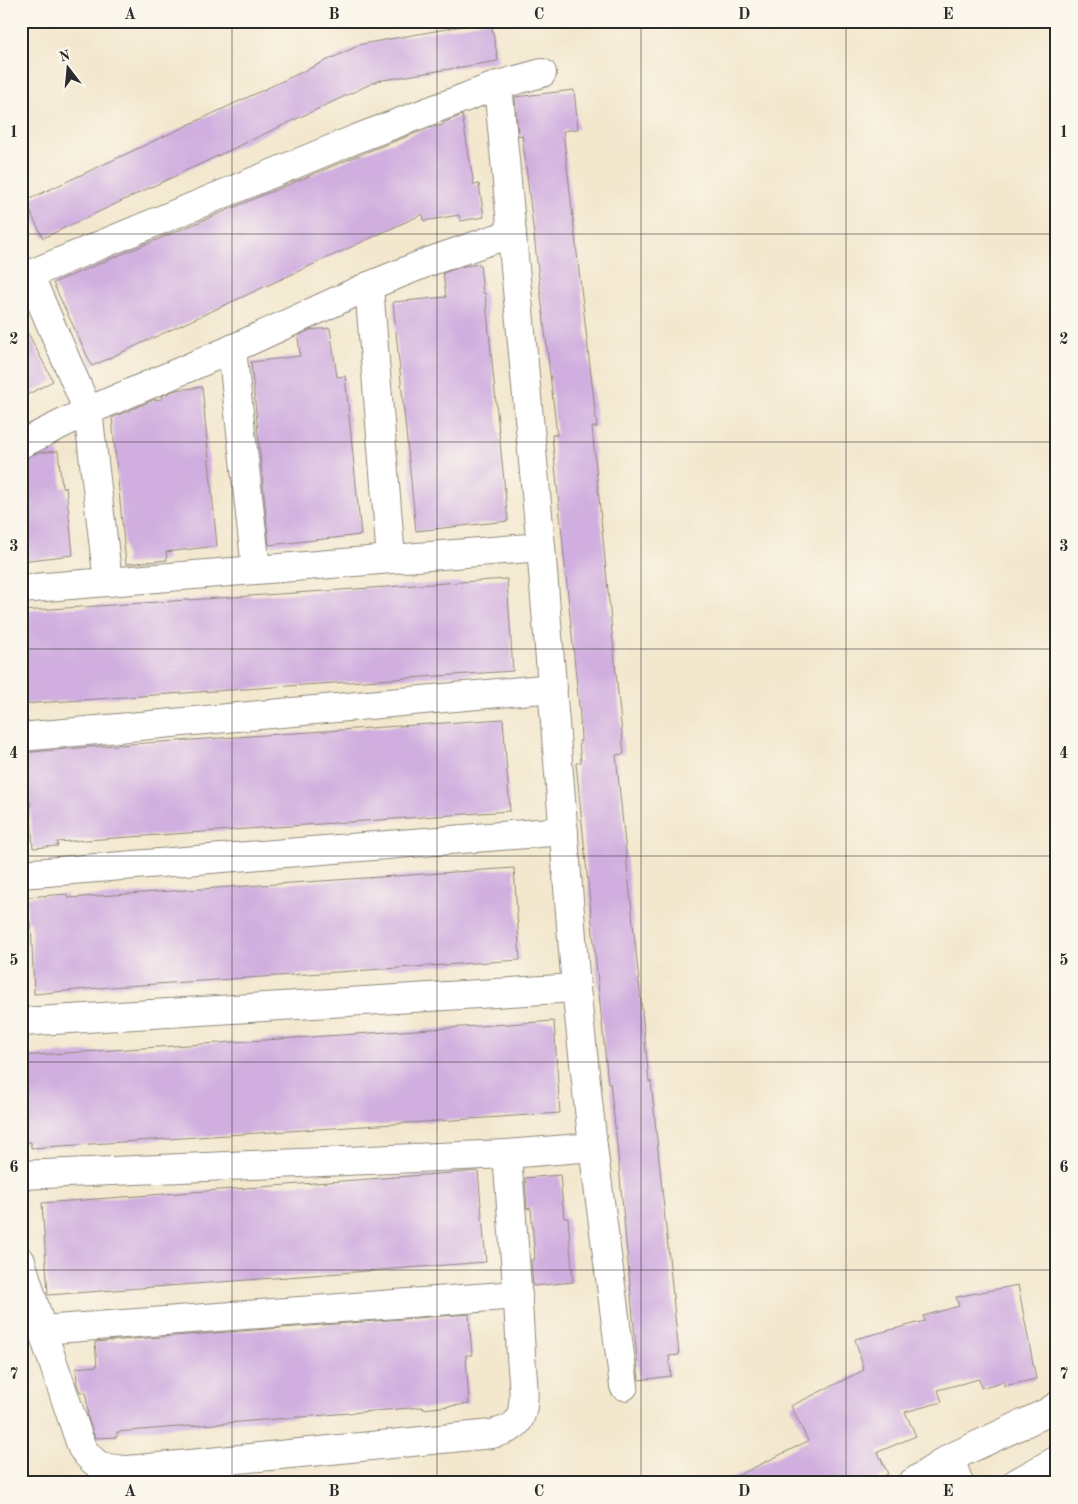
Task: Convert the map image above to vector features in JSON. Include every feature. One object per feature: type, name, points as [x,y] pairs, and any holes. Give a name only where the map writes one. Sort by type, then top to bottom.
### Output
[{"type":"street","points":[[108,582],[88,411],[25,276],[358,138],[498,85],[542,73]]},
{"type":"street","points":[[498,85],[541,547],[576,988],[593,1147],[624,1386]]},
{"type":"street","points":[[21,444],[88,411],[232,349],[369,286],[428,262],[512,233]]},
{"type":"street","points":[[369,286],[391,558]]},
{"type":"street","points":[[232,349],[256,569]]},
{"type":"street","points":[[21,589],[541,547]]},
{"type":"street","points":[[21,737],[553,688]]},
{"type":"street","points":[[21,874],[564,831]]},
{"type":"street","points":[[21,1022],[576,988]]},
{"type":"street","points":[[21,1175],[507,1154],[593,1147]]},
{"type":"street","points":[[21,1261],[82,1448],[91,1461],[104,1468],[128,1470],[492,1434],[510,1428],[520,1417],[523,1400],[518,1295],[507,1154]]},
{"type":"street","points":[[42,1330],[518,1295]]},
{"type":"street","points":[[912,1483],[955,1470],[1057,1406]]},
{"type":"street","points":[[1016,1483],[1057,1460]]},
{"type":"building","points":[[491,21],[498,61],[377,81],[43,238],[25,201],[362,44]]},
{"type":"building","points":[[574,90],[578,129],[563,131],[597,427],[592,427],[624,754],[616,755],[679,1355],[669,1356],[671,1376],[639,1380],[616,1135],[610,1083],[608,1083],[576,763],[581,762],[579,741],[581,741],[580,716],[552,435],[557,435],[526,166],[522,135],[518,136],[515,97]]},
{"type":"building","points":[[462,115],[474,185],[479,184],[484,217],[460,221],[459,215],[424,221],[423,214],[92,366],[53,283],[364,153],[432,127],[443,125],[443,123]]},
{"type":"building","points":[[480,264],[483,293],[485,293],[508,521],[416,531],[393,302],[446,297],[443,273],[464,266]]},
{"type":"building","points":[[21,320],[53,381],[21,398]]},
{"type":"building","points":[[330,328],[337,377],[345,376],[361,535],[269,545],[251,362],[300,356],[298,336],[310,330]]},
{"type":"building","points":[[202,387],[217,546],[166,552],[167,560],[126,564],[112,418],[153,400],[162,399],[161,396],[176,390]]},
{"type":"building","points":[[58,451],[62,488],[66,487],[73,555],[21,561],[21,459],[37,453]]},
{"type":"building","points":[[507,579],[513,671],[21,704],[21,611]]},
{"type":"building","points":[[503,719],[510,811],[57,842],[58,846],[33,848],[30,801],[28,801],[26,776],[23,777],[21,753]]},
{"type":"building","points":[[514,868],[520,960],[110,987],[34,994],[31,922],[28,922],[26,897],[67,894],[68,898]]},
{"type":"building","points":[[554,1021],[560,1113],[31,1148],[31,1142],[21,1143],[21,1056]]},
{"type":"building","points":[[478,1171],[486,1262],[48,1295],[42,1203]]},
{"type":"building","points":[[560,1175],[564,1218],[568,1218],[573,1282],[533,1286],[531,1260],[535,1259],[531,1208],[527,1209],[525,1178]]},
{"type":"building","points":[[1018,1285],[1036,1379],[1004,1386],[1004,1381],[981,1388],[979,1379],[938,1390],[942,1402],[905,1412],[916,1436],[878,1452],[888,1474],[870,1483],[723,1483],[808,1441],[791,1406],[864,1370],[855,1339],[925,1321],[923,1316],[959,1306],[956,1297]]},
{"type":"building","points":[[469,1314],[472,1355],[466,1355],[469,1404],[117,1432],[117,1437],[95,1438],[88,1418],[86,1392],[80,1392],[77,1384],[76,1368],[97,1366],[95,1342]]}]
